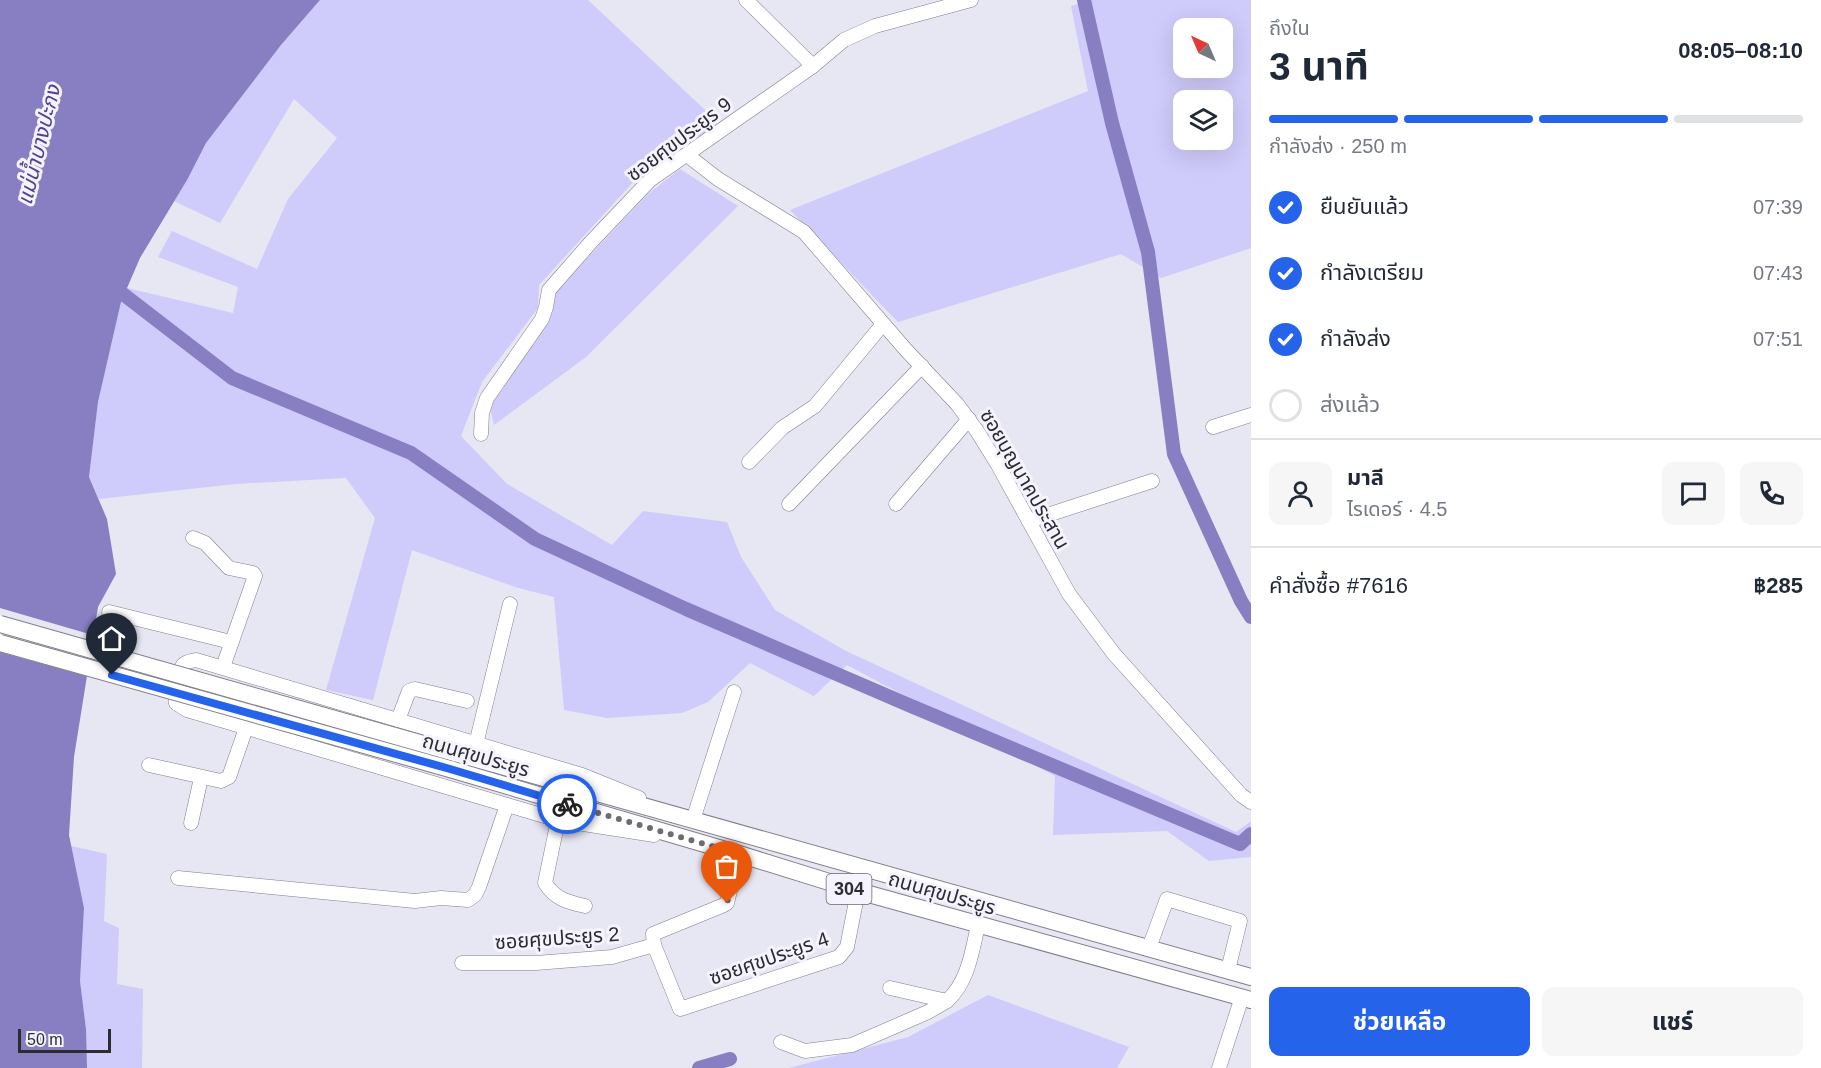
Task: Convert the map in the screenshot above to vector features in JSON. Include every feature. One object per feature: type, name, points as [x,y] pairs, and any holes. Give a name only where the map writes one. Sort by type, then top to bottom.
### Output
[{"type":"main road","name":"ถนนศุขประยูร","points":[[0,624],[452,761],[694,842],[858,891],[1246,999]]},
{"type":"main road","name":"ถนนศุขประยูร","points":[[0,643],[452,761],[697,822],[1251,977]]},
{"type":"street","points":[[746,0],[813,66]]},
{"type":"street","name":"ซอยศุขประยูร 9","points":[[481,434],[482,413],[487,398],[542,319],[549,290],[650,180],[813,66],[844,40],[875,26],[970,0]]},
{"type":"street","name":"ซอยบุญนาคประสาน","points":[[687,155],[718,178],[804,232],[969,419],[998,465],[1069,594],[1114,654],[1241,795],[1251,802]]},
{"type":"street","points":[[749,462],[782,428],[815,406],[883,324]]},
{"type":"street","points":[[789,504],[922,366]]},
{"type":"street","points":[[1213,427],[1251,416]]},
{"type":"street","points":[[896,504],[969,419]]},
{"type":"street","points":[[1029,521],[1152,481]]},
{"type":"street","points":[[193,537],[204,543],[229,568],[253,573],[255,576],[223,667]]},
{"type":"street","points":[[476,744],[510,604]]},
{"type":"street","points":[[109,612],[231,642]]},
{"type":"street","points":[[694,842],[558,820],[186,710],[176,703],[174,696],[182,666],[196,660],[223,667],[582,775],[697,822],[734,692]]},
{"type":"street","points":[[398,720],[409,691],[415,689],[467,701]]},
{"type":"street","points":[[149,765],[221,781],[229,777],[246,728]]},
{"type":"street","points":[[191,823],[201,778]]},
{"type":"street","points":[[178,878],[415,901],[441,898],[468,900],[480,887],[507,805]]},
{"type":"street","points":[[558,820],[545,882],[552,894],[563,901],[585,906]]},
{"type":"street","points":[[654,945],[652,936],[656,931],[722,907],[727,903],[739,854]]},
{"type":"street","name":"ซอยศุขประยูร 4","points":[[654,945],[680,1009],[839,957],[847,947],[858,891]]},
{"type":"street","points":[[1149,948],[1167,899],[1240,921],[1227,970]]},
{"type":"street","points":[[781,1042],[805,1051],[852,1045],[928,1012],[947,1001],[957,993],[970,963],[978,925]]},
{"type":"street","name":"ซอยศุขประยูร 2","points":[[462,963],[536,963],[612,957],[654,945]]},
{"type":"street","points":[[890,988],[947,1001]]},
{"type":"street","points":[[1219,1068],[1246,999]]},
{"type":"shaded area","points":[[320,0],[588,0],[720,124],[647,167],[539,285],[538,308],[482,382],[461,436],[507,484],[612,545],[643,511],[727,522],[741,557],[775,610],[846,651],[1236,832],[1251,821],[1251,857],[1209,861],[1167,831],[1053,835],[1055,776],[847,665],[814,696],[750,663],[708,702],[682,713],[607,718],[564,710],[554,597],[515,587],[412,550],[373,700],[326,690],[375,518],[346,478],[235,484],[99,499],[89,477],[98,402],[121,302],[127,288],[233,313],[238,287],[158,257],[172,231],[257,269],[288,199],[337,138],[294,99],[220,223],[174,201],[206,143],[281,45]]},
{"type":"shaded area","points":[[1092,0],[1251,0],[1251,248],[1161,278],[1121,254],[898,322],[790,210],[1088,91],[1071,6]]},
{"type":"shaded area","points":[[680,169],[738,206],[586,357],[494,425],[490,408],[520,360],[556,291],[648,194]]},
{"type":"shaded area","points":[[71,846],[107,854],[104,921],[119,928],[117,984],[143,989],[142,1068],[87,1068],[86,1029],[80,981],[84,908]]},
{"type":"shaded area","points":[[988,995],[1129,1047],[1117,1068],[789,1068],[908,1037]]},
{"type":"water","name":"แม่น้ำบางปะกง","points":[[0,0],[320,0],[281,45],[206,143],[187,180],[140,258],[121,302],[98,402],[89,477],[107,519],[116,574],[98,607],[74,757],[69,835],[84,908],[80,981],[86,1029],[87,1068],[0,1068]]},
{"type":"pier","points":[[0,608],[96,636],[90,677],[0,652]]},
{"type":"waterway","points":[[1084,0],[1112,123],[1148,252],[1174,454],[1241,601],[1251,617]]},
{"type":"waterway","points":[[110,284],[232,378],[411,453],[535,539],[686,609],[1240,844],[1251,834]]},
{"type":"waterway","points":[[699,1068],[730,1059]]},
{"type":"way so far","points":[[567,804],[739,854],[727,903]]},
{"type":"route","points":[[112,675],[567,804]]}]
